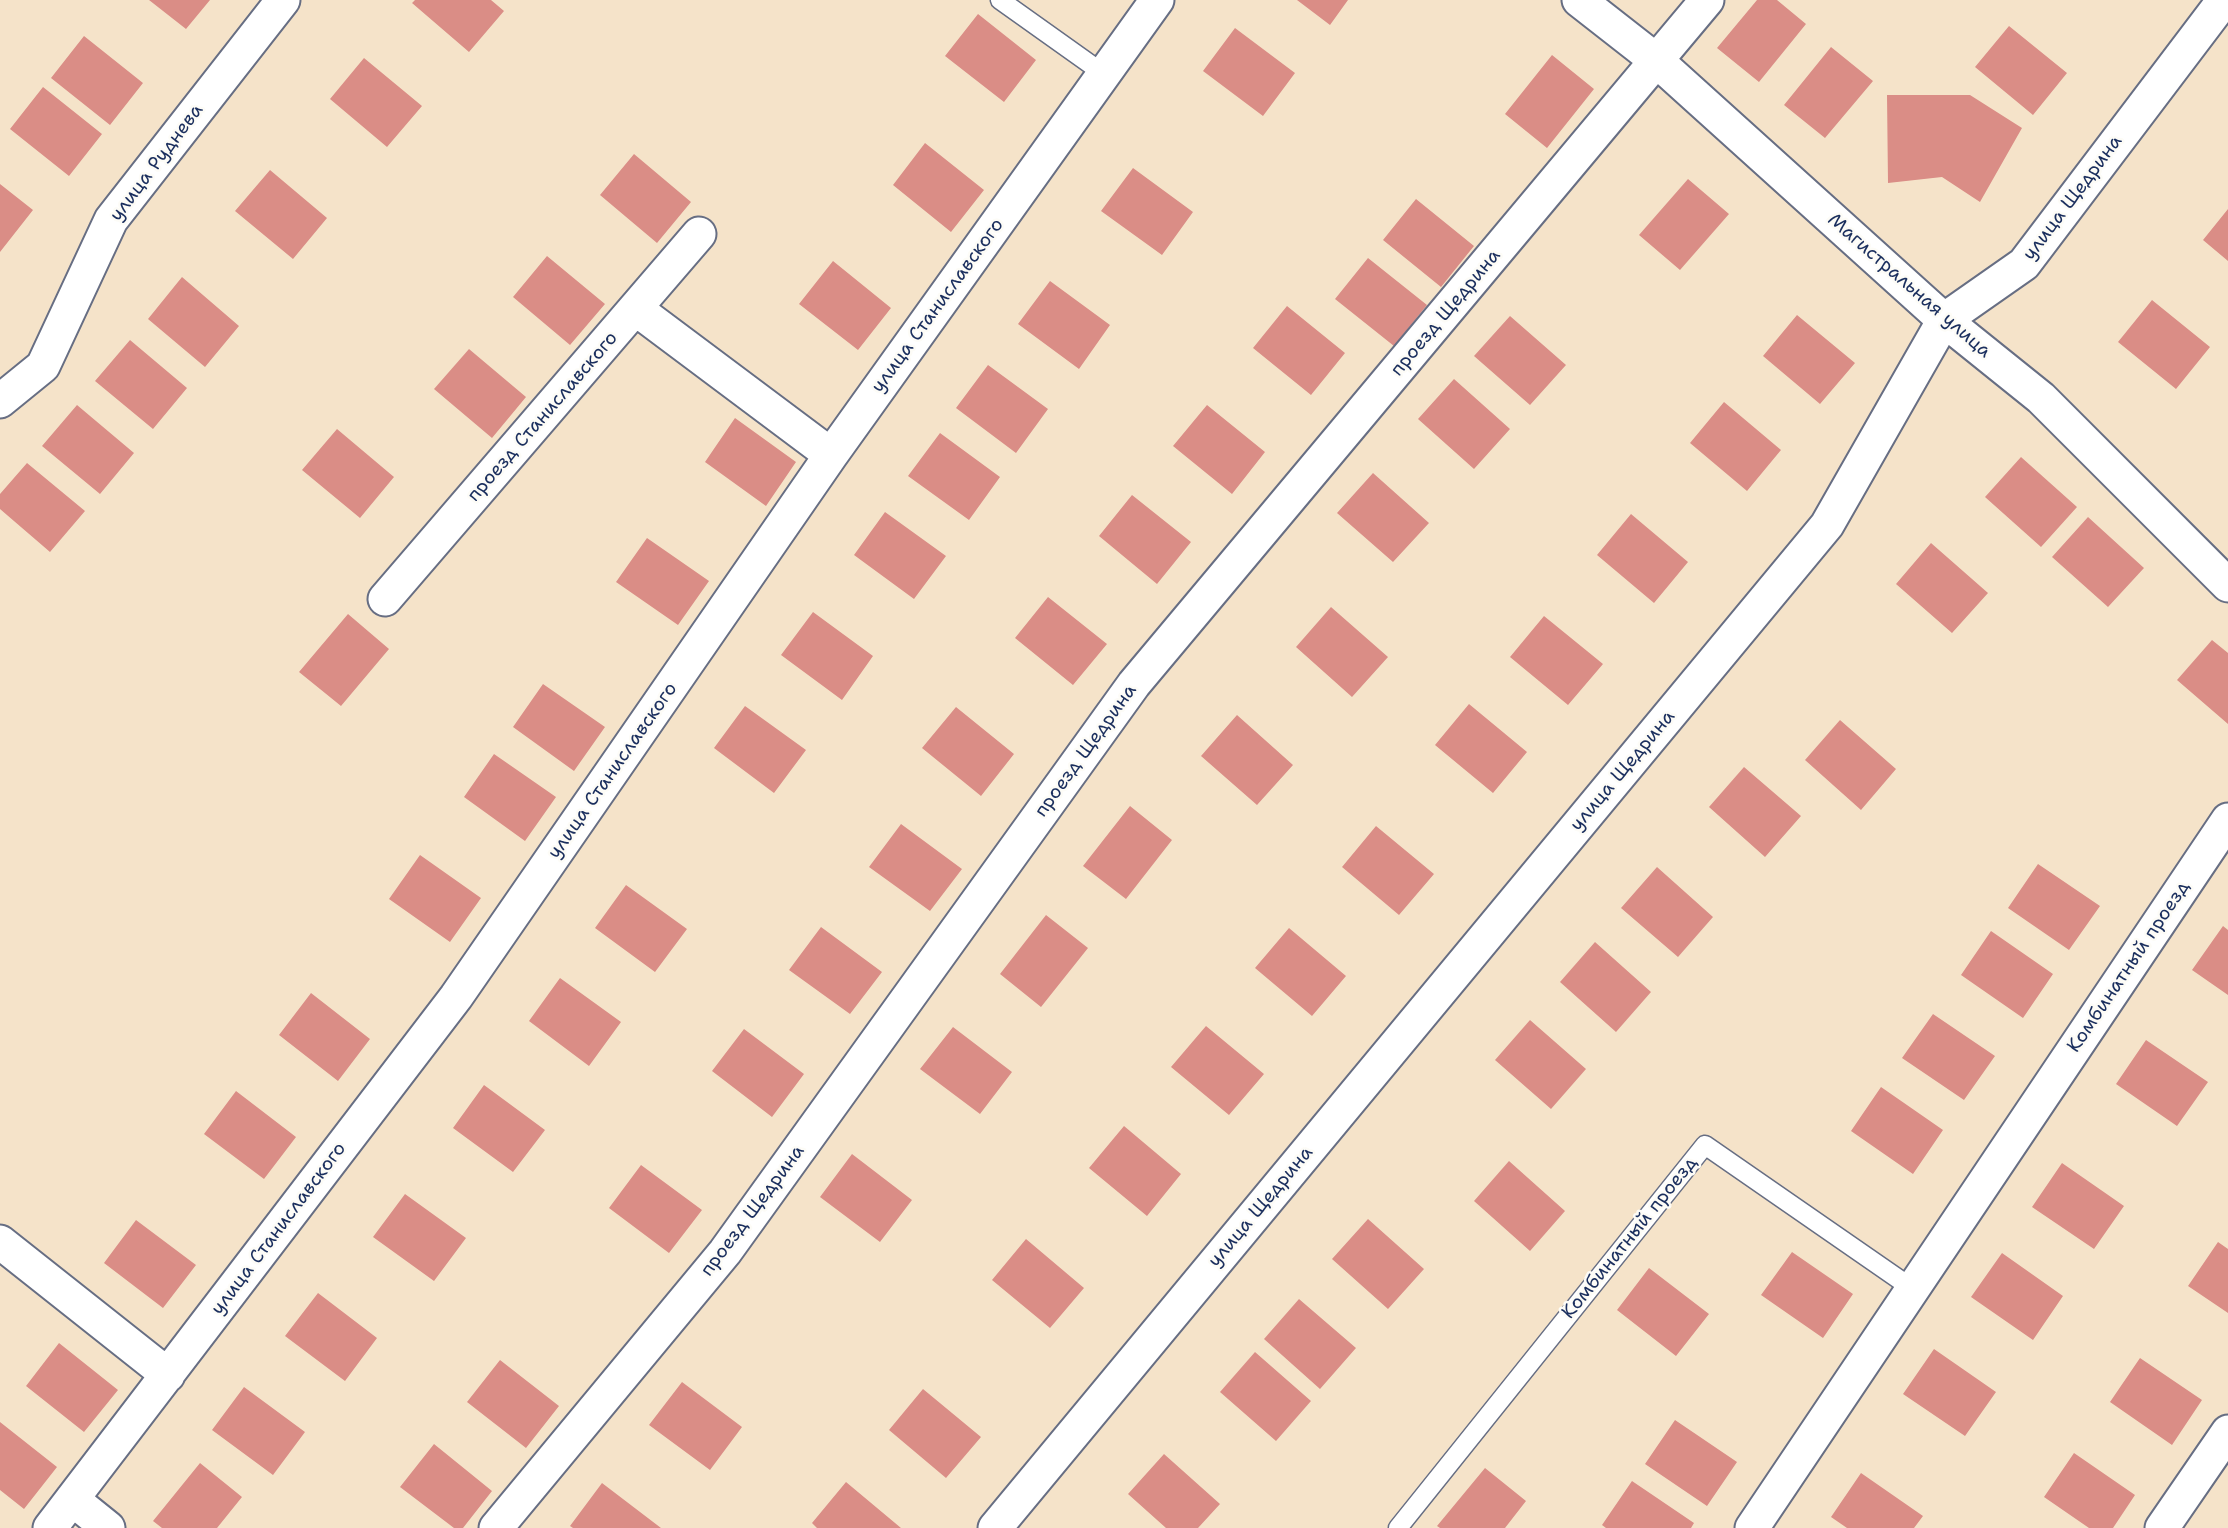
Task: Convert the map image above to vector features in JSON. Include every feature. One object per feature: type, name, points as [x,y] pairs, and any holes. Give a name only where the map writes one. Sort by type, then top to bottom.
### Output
[{"type":"street","name":"улица Руднева","points":[[0,401],[43,366],[111,220],[283,0]]},
{"type":"street","name":"улица Станиславского","points":[[50,1528],[456,997],[831,455],[1157,0]]},
{"type":"street","name":"Магистральная улица","points":[[1579,0],[1657,61],[1944,320],[2040,398],[2228,585]]},
{"type":"street","name":"проезд Щедрина","points":[[496,1528],[725,1252],[1134,684],[1707,0]]},
{"type":"street","name":"улица Щедрина","points":[[995,1528],[1827,525],[1944,320],[2024,264],[2224,0]]},
{"type":"street","name":"проезд Станиславского","points":[[385,599],[699,233]]},
{"type":"street","points":[[636,309],[831,455]]},
{"type":"street","name":"Комбинатный проезд","points":[[1752,1528],[2228,820]]},
{"type":"street","points":[[0,1242],[168,1375]]},
{"type":"street","points":[[2162,1528],[2228,1432]]},
{"type":"street","points":[[72,1499],[108,1528]]},
{"type":"lane","points":[[1000,0],[1104,74]]},
{"type":"lane","name":"Комбинатный проезд","points":[[1398,1528],[1705,1145],[1913,1289]]},
{"type":"building","points":[[149,0],[210,0],[186,29]]},
{"type":"building","points":[[415,0],[491,0],[504,11],[469,52],[412,3]]},
{"type":"building","points":[[1297,0],[1348,0],[1330,25]]},
{"type":"building","points":[[1757,0],[1777,0],[1806,24],[1759,82],[1717,48]]},
{"type":"building","points":[[978,14],[1036,60],[1004,102],[945,56]]},
{"type":"building","points":[[2009,26],[2067,73],[2033,115],[1975,67]]},
{"type":"building","points":[[1235,28],[1295,73],[1263,116],[1203,71]]},
{"type":"building","points":[[84,36],[143,83],[110,125],[51,78]]},
{"type":"building","points":[[1831,47],[1873,81],[1825,138],[1784,105]]},
{"type":"building","points":[[1552,55],[1594,89],[1547,148],[1505,114]]},
{"type":"building","points":[[364,58],[422,106],[387,147],[330,99]]},
{"type":"building","points":[[43,87],[102,134],[69,176],[10,129]]},
{"type":"building","points":[[1887,95],[1970,95],[2022,128],[1980,202],[1942,177],[1888,183]]},
{"type":"building","points":[[925,143],[984,190],[951,232],[893,185]]},
{"type":"building","points":[[634,154],[691,202],[657,243],[600,195]]},
{"type":"building","points":[[1133,168],[1193,212],[1162,255],[1101,211]]},
{"type":"building","points":[[270,170],[327,218],[293,259],[235,211]]},
{"type":"building","points":[[1688,179],[1729,214],[1680,270],[1639,235]]},
{"type":"building","points":[[0,184],[33,210],[0,252]]},
{"type":"building","points":[[1416,199],[1474,246],[1441,287],[1383,240]]},
{"type":"building","points":[[2228,209],[2228,261],[2203,240]]},
{"type":"building","points":[[547,256],[605,304],[570,345],[513,297]]},
{"type":"building","points":[[1368,258],[1427,305],[1394,346],[1335,299]]},
{"type":"building","points":[[833,261],[891,308],[858,350],[799,304]]},
{"type":"building","points":[[182,277],[239,326],[205,367],[148,319]]},
{"type":"building","points":[[1050,281],[1110,325],[1079,369],[1018,324]]},
{"type":"building","points":[[2152,300],[2210,347],[2176,389],[2118,342]]},
{"type":"building","points":[[1287,306],[1345,353],[1311,395],[1253,348]]},
{"type":"building","points":[[1797,315],[1855,363],[1820,404],[1763,356]]},
{"type":"building","points":[[1510,316],[1566,365],[1530,405],[1474,356]]},
{"type":"building","points":[[130,340],[187,388],[153,429],[95,381]]},
{"type":"building","points":[[469,349],[526,397],[492,438],[434,389]]},
{"type":"building","points":[[988,365],[1048,409],[1016,453],[956,408]]},
{"type":"building","points":[[1454,379],[1510,429],[1474,469],[1418,419]]},
{"type":"building","points":[[1724,402],[1781,450],[1747,491],[1690,443]]},
{"type":"building","points":[[77,405],[134,453],[100,494],[42,446]]},
{"type":"building","points":[[1207,405],[1265,452],[1232,494],[1173,446]]},
{"type":"building","points":[[735,418],[796,462],[766,506],[705,462]]},
{"type":"building","points":[[337,429],[394,477],[360,518],[302,470]]},
{"type":"building","points":[[940,433],[1000,477],[969,520],[908,476]]},
{"type":"building","points":[[2021,457],[2077,507],[2041,547],[1985,497]]},
{"type":"building","points":[[27,463],[85,511],[50,552],[0,509],[0,494]]},
{"type":"building","points":[[1373,473],[1429,523],[1393,562],[1337,513]]},
{"type":"building","points":[[1132,495],[1191,542],[1157,584],[1099,536]]},
{"type":"building","points":[[885,512],[946,556],[914,599],[854,555]]},
{"type":"building","points":[[1631,514],[1688,562],[1654,603],[1597,555]]},
{"type":"building","points":[[2088,517],[2144,568],[2108,607],[2052,557]]},
{"type":"building","points":[[647,538],[709,581],[678,625],[616,582]]},
{"type":"building","points":[[1931,543],[1988,593],[1952,633],[1896,584]]},
{"type":"building","points":[[1048,597],[1107,644],[1073,685],[1015,638]]},
{"type":"building","points":[[1331,607],[1388,657],[1352,697],[1296,647]]},
{"type":"building","points":[[813,612],[873,656],[842,700],[781,655]]},
{"type":"building","points":[[348,614],[389,649],[341,706],[299,672]]},
{"type":"building","points":[[1544,616],[1603,664],[1568,705],[1510,657]]},
{"type":"building","points":[[2212,640],[2228,653],[2228,724],[2177,680]]},
{"type":"building","points":[[543,684],[605,727],[574,771],[513,727]]},
{"type":"building","points":[[1469,704],[1527,752],[1493,793],[1435,745]]},
{"type":"building","points":[[745,706],[806,750],[774,793],[714,748]]},
{"type":"building","points":[[956,707],[1014,754],[981,796],[922,748]]},
{"type":"building","points":[[1237,715],[1293,765],[1257,805],[1201,756]]},
{"type":"building","points":[[1840,720],[1896,769],[1861,810],[1805,760]]},
{"type":"building","points":[[494,754],[556,797],[525,841],[464,797]]},
{"type":"building","points":[[1744,767],[1801,816],[1765,857],[1709,807]]},
{"type":"building","points":[[1130,806],[1172,840],[1126,899],[1083,866]]},
{"type":"building","points":[[901,824],[962,869],[930,911],[869,867]]},
{"type":"building","points":[[1376,826],[1434,874],[1399,915],[1342,867]]},
{"type":"building","points":[[420,855],[481,898],[450,942],[389,899]]},
{"type":"building","points":[[2038,864],[2100,906],[2069,950],[2008,908]]},
{"type":"building","points":[[1657,867],[1713,917],[1678,957],[1621,908]]},
{"type":"building","points":[[626,885],[687,929],[655,972],[595,928]]},
{"type":"building","points":[[1046,915],[1088,948],[1041,1007],[1000,974]]},
{"type":"building","points":[[2223,926],[2228,930],[2228,995],[2192,970]]},
{"type":"building","points":[[821,927],[882,972],[850,1014],[789,970]]},
{"type":"building","points":[[1289,928],[1346,976],[1312,1016],[1255,968]]},
{"type":"building","points":[[1991,931],[2053,974],[2023,1018],[1961,975]]},
{"type":"building","points":[[1595,942],[1651,992],[1616,1032],[1560,982]]},
{"type":"building","points":[[560,978],[621,1022],[589,1066],[529,1021]]},
{"type":"building","points":[[311,993],[370,1039],[338,1081],[279,1035]]},
{"type":"building","points":[[1933,1014],[1995,1056],[1964,1100],[1902,1058]]},
{"type":"building","points":[[1530,1020],[1586,1069],[1551,1109],[1495,1060]]},
{"type":"building","points":[[1206,1026],[1264,1074],[1229,1115],[1171,1067]]},
{"type":"building","points":[[953,1027],[1012,1072],[980,1114],[920,1069]]},
{"type":"building","points":[[744,1029],[804,1074],[772,1117],[712,1071]]},
{"type":"building","points":[[2146,1040],[2208,1082],[2177,1126],[2116,1084]]},
{"type":"building","points":[[484,1085],[545,1130],[513,1172],[453,1128]]},
{"type":"building","points":[[1881,1087],[1943,1130],[1913,1174],[1851,1131]]},
{"type":"building","points":[[236,1091],[296,1137],[264,1179],[204,1134]]},
{"type":"building","points":[[1124,1126],[1181,1174],[1147,1216],[1089,1168]]},
{"type":"building","points":[[852,1154],[912,1200],[880,1242],[820,1197]]},
{"type":"building","points":[[1509,1161],[1565,1211],[1530,1251],[1474,1201]]},
{"type":"building","points":[[2062,1163],[2124,1206],[2094,1249],[2032,1207]]},
{"type":"building","points":[[641,1165],[702,1210],[669,1253],[609,1208]]},
{"type":"building","points":[[405,1194],[466,1238],[434,1281],[373,1237]]},
{"type":"building","points":[[1368,1219],[1424,1269],[1388,1309],[1332,1259]]},
{"type":"building","points":[[136,1220],[196,1265],[163,1308],[104,1263]]},
{"type":"building","points":[[1026,1239],[1084,1288],[1050,1328],[992,1280]]},
{"type":"building","points":[[2218,1242],[2228,1249],[2228,1313],[2188,1286]]},
{"type":"building","points":[[1792,1252],[1853,1294],[1823,1338],[1761,1295]]},
{"type":"building","points":[[2002,1253],[2063,1296],[2033,1340],[1971,1297]]},
{"type":"building","points":[[1649,1268],[1709,1314],[1676,1356],[1617,1310]]},
{"type":"building","points":[[318,1293],[377,1338],[345,1381],[285,1336]]},
{"type":"building","points":[[1299,1299],[1356,1348],[1320,1389],[1264,1339]]},
{"type":"building","points":[[59,1343],[118,1390],[84,1432],[26,1386]]},
{"type":"building","points":[[1934,1349],[1996,1392],[1965,1436],[1903,1394]]},
{"type":"building","points":[[1255,1352],[1311,1401],[1276,1441],[1220,1392]]},
{"type":"building","points":[[2140,1358],[2202,1400],[2172,1445],[2110,1402]]},
{"type":"building","points":[[500,1360],[559,1406],[526,1448],[467,1402]]},
{"type":"building","points":[[682,1382],[742,1427],[710,1470],[649,1425]]},
{"type":"building","points":[[244,1387],[305,1432],[273,1475],[212,1430]]},
{"type":"building","points":[[923,1389],[981,1437],[946,1478],[889,1430]]},
{"type":"building","points":[[1675,1420],[1737,1462],[1707,1506],[1645,1464]]},
{"type":"building","points":[[0,1422],[57,1467],[24,1509],[0,1490]]},
{"type":"building","points":[[434,1444],[492,1491],[463,1528],[454,1528],[400,1487]]},
{"type":"building","points":[[2074,1453],[2135,1495],[2113,1528],[2089,1528],[2044,1497]]},
{"type":"building","points":[[1164,1454],[1220,1504],[1198,1528],[1166,1528],[1128,1494]]},
{"type":"building","points":[[200,1463],[242,1497],[217,1528],[162,1528],[153,1521]]},
{"type":"building","points":[[1485,1468],[1526,1501],[1505,1528],[1437,1526]]},
{"type":"building","points":[[1861,1473],[1923,1516],[1914,1528],[1847,1528],[1831,1517]]},
{"type":"building","points":[[1632,1481],[1694,1523],[1691,1528],[1606,1528],[1602,1525]]},
{"type":"building","points":[[846,1482],[901,1528],[817,1528],[812,1523]]},
{"type":"building","points":[[602,1483],[661,1528],[570,1526]]}]
